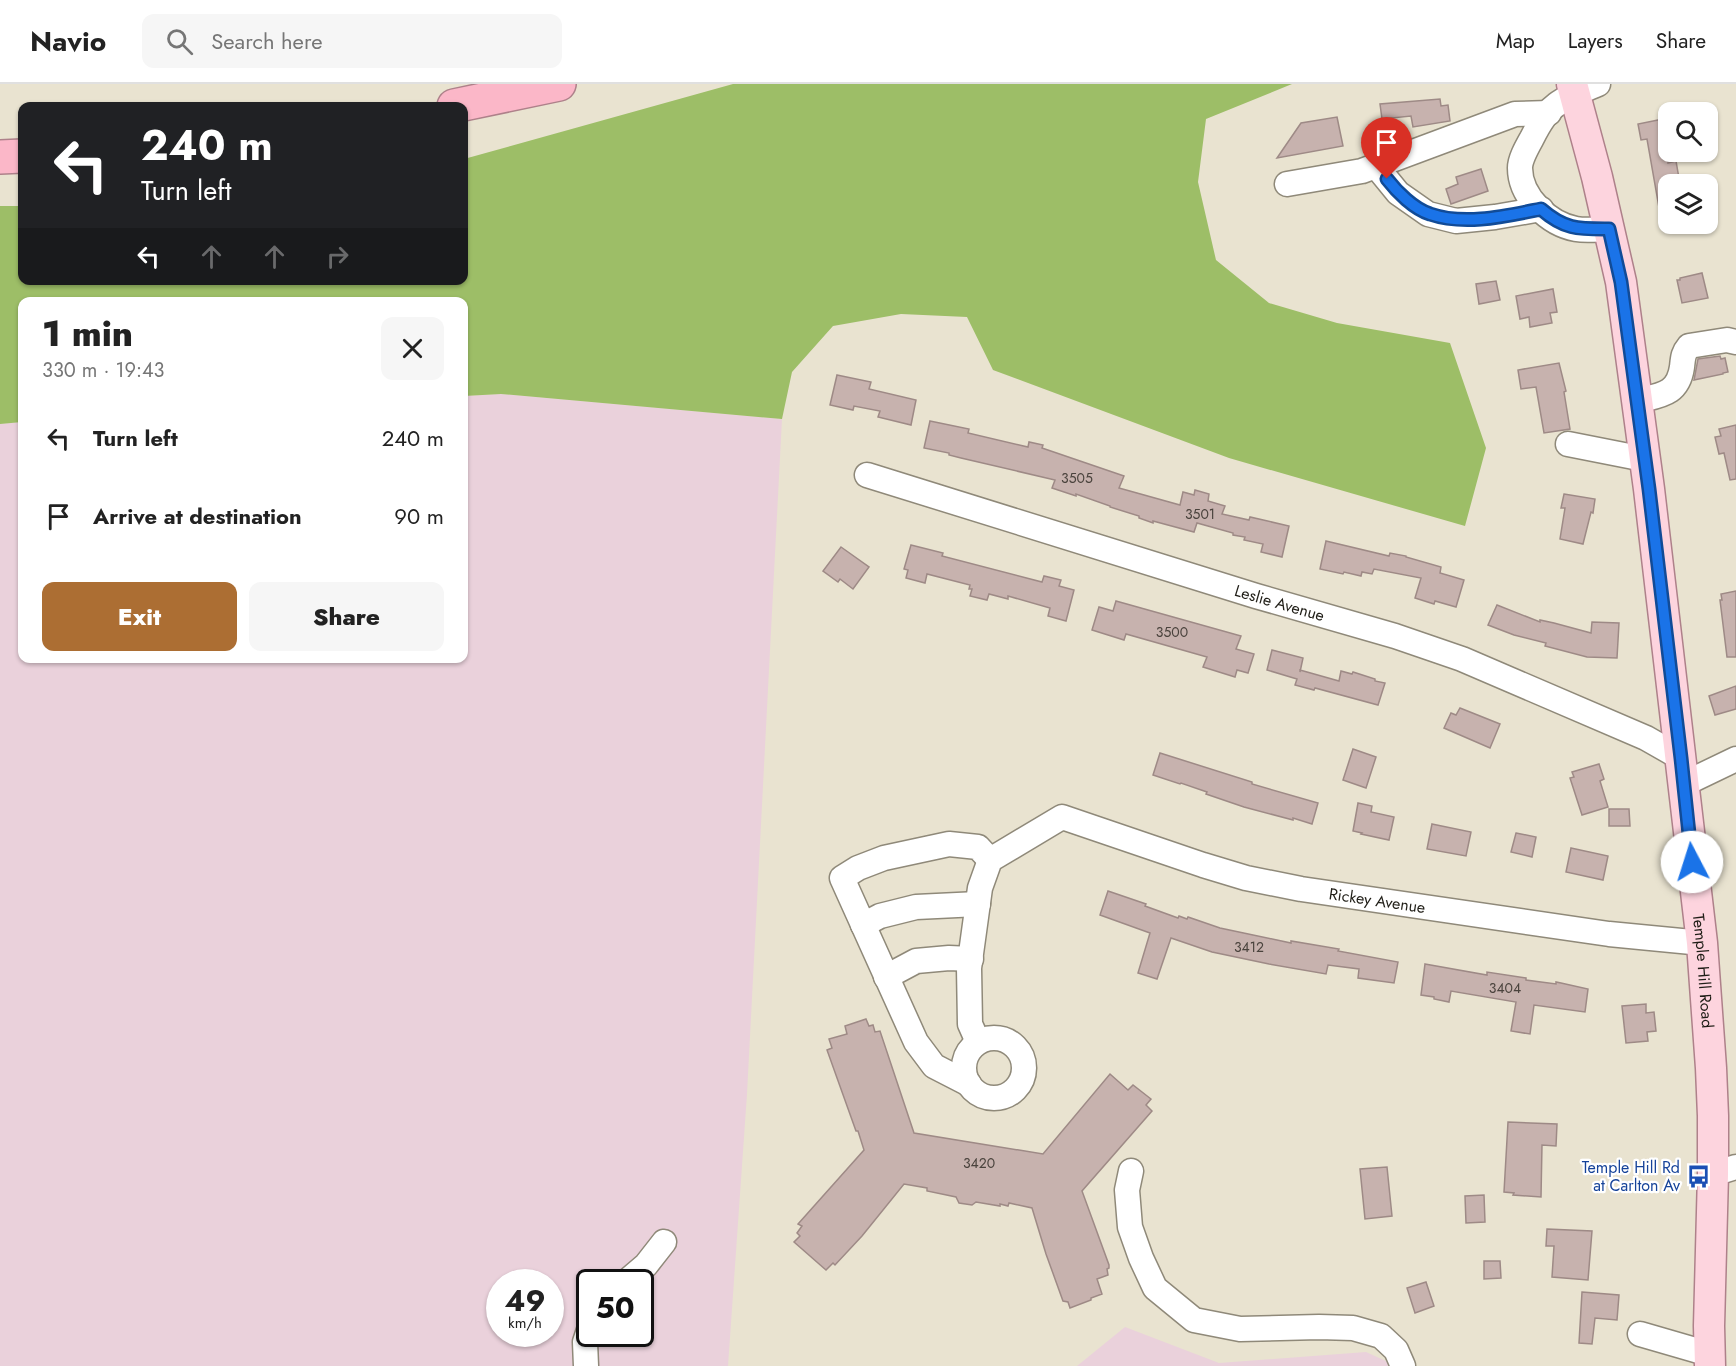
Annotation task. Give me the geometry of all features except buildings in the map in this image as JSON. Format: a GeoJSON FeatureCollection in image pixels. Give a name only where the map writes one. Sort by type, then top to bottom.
{"type":"FeatureCollection","features":[{"type":"Feature","properties":{"kind":"highway"},"geometry":{"type":"LineString","coordinates":[[468,103],[558,84]]}},
{"type":"Feature","properties":{"kind":"highway"},"geometry":{"type":"LineString","coordinates":[[0,157],[18,156]]}},
{"type":"Feature","properties":{"kind":"main road","name":"Temple Hill Road"},"geometry":{"type":"LineString","coordinates":[[1581,87],[1597,177],[1621,282],[1683,771],[1702,943],[1711,1068],[1725,1170],[1708,1326],[1710,1360]]}},
{"type":"Feature","properties":{"kind":"street"},"geometry":{"type":"LineString","coordinates":[[1581,87],[1554,106],[1536,131],[1519,167],[1530,200],[1554,220],[1576,229],[1609,229]]}},
{"type":"Feature","properties":{"kind":"street"},"geometry":{"type":"LineString","coordinates":[[1287,184],[1362,171],[1515,114],[1549,113]]}},
{"type":"Feature","properties":{"kind":"street"},"geometry":{"type":"LineString","coordinates":[[1376,166],[1398,193],[1428,214],[1456,220],[1495,217],[1541,209]]}},
{"type":"Feature","properties":{"kind":"street"},"geometry":{"type":"LineString","coordinates":[[1637,401],[1666,393],[1675,387],[1681,371],[1683,352],[1689,346],[1727,340],[1736,342]]}},
{"type":"Feature","properties":{"kind":"street"},"geometry":{"type":"LineString","coordinates":[[1568,444],[1644,459]]}},
{"type":"Feature","properties":{"kind":"street","name":"Leslie Avenue"},"geometry":{"type":"LineString","coordinates":[[867,475],[1256,596],[1395,636],[1462,659],[1646,738],[1683,771]]}},
{"type":"Feature","properties":{"kind":"street"},"geometry":{"type":"LineString","coordinates":[[1683,771],[1736,759]]}},
{"type":"Feature","properties":{"kind":"street","name":"Rickey Avenue"},"geometry":{"type":"LineString","coordinates":[[990,860],[1062,817],[1246,878],[1290,887],[1609,934],[1702,943]]}},
{"type":"Feature","properties":{"kind":"street"},"geometry":{"type":"LineString","coordinates":[[969,1084],[934,1066],[916,1042],[842,878],[858,868],[884,858],[949,844],[978,847],[990,860],[980,888],[970,959],[970,1024],[978,1042]]}},
{"type":"Feature","properties":{"kind":"street"},"geometry":{"type":"LineString","coordinates":[[863,925],[880,916],[916,907],[978,904]]}},
{"type":"Feature","properties":{"kind":"street"},"geometry":{"type":"LineString","coordinates":[[886,976],[916,961],[970,959]]}},
{"type":"Feature","properties":{"kind":"street"},"geometry":{"type":"LineString","coordinates":[[989,1038],[1001,1039],[1012,1044],[1020,1052],[1024,1063],[1023,1075],[1010,1094],[999,1098],[987,1097],[976,1092],[969,1084],[964,1073],[965,1061],[970,1050],[978,1042],[989,1038]]}},
{"type":"Feature","properties":{"kind":"street"},"geometry":{"type":"LineString","coordinates":[[1131,1171],[1126,1190],[1130,1227],[1141,1258],[1155,1288],[1194,1320],[1240,1329],[1353,1328],[1381,1336],[1396,1350],[1403,1366]]}},
{"type":"Feature","properties":{"kind":"street"},"geometry":{"type":"LineString","coordinates":[[641,1269],[664,1242]]}},
{"type":"Feature","properties":{"kind":"street"},"geometry":{"type":"LineString","coordinates":[[1640,1334],[1710,1360]]}},
{"type":"Feature","properties":{"kind":"street"},"geometry":{"type":"LineString","coordinates":[[585,1347],[585,1366]]}},
{"type":"Feature","properties":{"kind":"shaded area"},"geometry":{"type":"Polygon","coordinates":[[[501,394],[782,419],[747,1094],[728,1366],[0,1366],[0,424],[18,422],[18,663],[468,663],[468,396],[501,394]]]}},
{"type":"Feature","properties":{"kind":"shaded area"},"geometry":{"type":"Polygon","coordinates":[[[1125,1327],[1219,1363],[1366,1352],[1397,1366],[1077,1366],[1125,1327]]]}},
{"type":"Feature","properties":{"kind":"green space"},"geometry":{"type":"Polygon","coordinates":[[[733,84],[1292,84],[1206,119],[1198,182],[1216,260],[1269,303],[1337,323],[1450,343],[1486,448],[1465,526],[1229,458],[993,370],[967,317],[901,314],[833,326],[792,372],[782,419],[501,394],[468,396],[468,297],[18,297],[18,422],[0,424],[0,206],[18,206],[18,285],[468,285],[468,158],[733,84]]]}},
{"type":"Feature","properties":{"kind":"place","name":"Temple Hill Rd at Carlton Av"},"geometry":{"type":"Point","coordinates":[1698,1176]}},
{"type":"Feature","properties":{"kind":"route"},"geometry":{"type":"LineString","coordinates":[[1387,179],[1398,193],[1428,214],[1456,220],[1495,217],[1541,209],[1554,220],[1576,229],[1609,229],[1621,282],[1649,489],[1692,862]]}}]}
